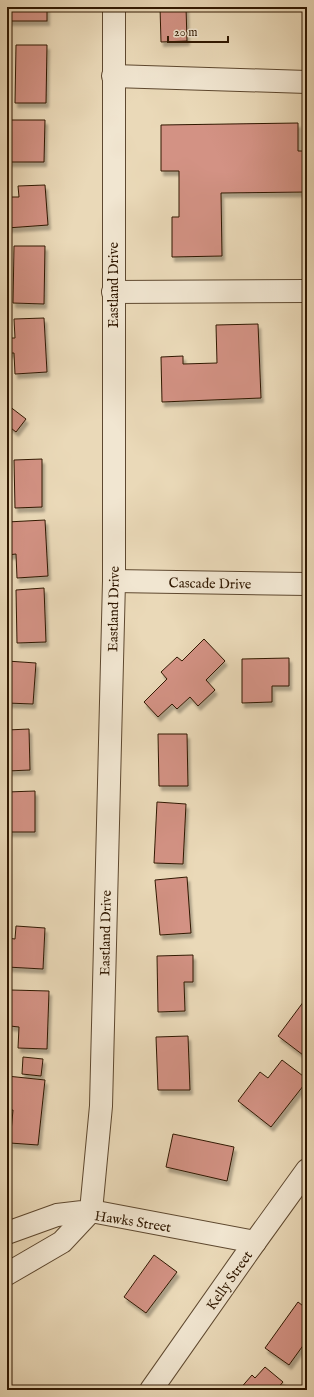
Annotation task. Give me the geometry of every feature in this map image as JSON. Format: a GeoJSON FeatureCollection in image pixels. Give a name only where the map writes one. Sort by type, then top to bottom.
{"type":"FeatureCollection","features":[{"type":"Feature","properties":{"kind":"street","name":"Eastland Drive"},"geometry":{"type":"LineString","coordinates":[[91,1211],[101,1106],[114,581],[114,7]]}},
{"type":"Feature","properties":{"kind":"street"},"geometry":{"type":"LineString","coordinates":[[113,76],[307,82]]}},
{"type":"Feature","properties":{"kind":"street"},"geometry":{"type":"LineString","coordinates":[[113,292],[307,291]]}},
{"type":"Feature","properties":{"kind":"street","name":"Cascade Drive"},"geometry":{"type":"LineString","coordinates":[[114,581],[307,584]]}},
{"type":"Feature","properties":{"kind":"street","name":"Kelly Street"},"geometry":{"type":"LineString","coordinates":[[151,1390],[307,1170]]}},
{"type":"Feature","properties":{"kind":"street"},"geometry":{"type":"LineString","coordinates":[[7,1233],[57,1215],[91,1211]]}},
{"type":"Feature","properties":{"kind":"street","name":"Hawks Street"},"geometry":{"type":"LineString","coordinates":[[7,1274],[62,1242],[91,1211],[255,1242]]}},
{"type":"Feature","properties":{"kind":"building"},"geometry":{"type":"Polygon","coordinates":[[[7,7],[47,7],[47,21],[7,21],[7,7]]]}},
{"type":"Feature","properties":{"kind":"building"},"geometry":{"type":"Polygon","coordinates":[[[160,7],[186,7],[187,41],[161,42],[160,7]]]}},
{"type":"Feature","properties":{"kind":"building"},"geometry":{"type":"Polygon","coordinates":[[[16,45],[47,45],[46,103],[15,103],[16,45]]]}},
{"type":"Feature","properties":{"kind":"building"},"geometry":{"type":"Polygon","coordinates":[[[7,120],[45,120],[44,162],[7,162],[7,120]]]}},
{"type":"Feature","properties":{"kind":"building"},"geometry":{"type":"Polygon","coordinates":[[[298,123],[298,151],[307,151],[307,192],[221,193],[222,256],[172,257],[172,217],[179,217],[179,171],[161,171],[161,125],[298,123]]]}},
{"type":"Feature","properties":{"kind":"building"},"geometry":{"type":"Polygon","coordinates":[[[45,185],[48,225],[7,228],[7,197],[19,197],[18,186],[45,185]]]}},
{"type":"Feature","properties":{"kind":"building"},"geometry":{"type":"Polygon","coordinates":[[[14,246],[45,246],[44,304],[13,303],[14,246]]]}},
{"type":"Feature","properties":{"kind":"building"},"geometry":{"type":"Polygon","coordinates":[[[44,318],[47,372],[15,374],[14,353],[7,353],[7,338],[15,338],[14,319],[44,318]]]}},
{"type":"Feature","properties":{"kind":"building"},"geometry":{"type":"Polygon","coordinates":[[[258,324],[261,398],[162,402],[161,357],[183,356],[183,364],[217,363],[216,325],[258,324]]]}},
{"type":"Feature","properties":{"kind":"building"},"geometry":{"type":"Polygon","coordinates":[[[9,406],[26,419],[16,432],[7,425],[7,408],[9,406]]]}},
{"type":"Feature","properties":{"kind":"building"},"geometry":{"type":"Polygon","coordinates":[[[42,459],[42,507],[15,508],[14,460],[42,459]]]}},
{"type":"Feature","properties":{"kind":"building"},"geometry":{"type":"Polygon","coordinates":[[[45,520],[48,576],[17,578],[16,554],[7,555],[7,522],[45,520]]]}},
{"type":"Feature","properties":{"kind":"building"},"geometry":{"type":"Polygon","coordinates":[[[44,588],[46,642],[17,643],[16,590],[44,588]]]}},
{"type":"Feature","properties":{"kind":"building"},"geometry":{"type":"Polygon","coordinates":[[[204,639],[225,661],[206,680],[215,690],[198,706],[190,697],[177,709],[172,704],[158,717],[144,702],[167,679],[161,672],[177,657],[182,661],[204,639]]]}},
{"type":"Feature","properties":{"kind":"building"},"geometry":{"type":"Polygon","coordinates":[[[289,658],[289,686],[272,686],[272,702],[242,703],[242,659],[289,658]]]}},
{"type":"Feature","properties":{"kind":"building"},"geometry":{"type":"Polygon","coordinates":[[[305,660],[307,660],[307,688],[305,688],[305,660]]]}},
{"type":"Feature","properties":{"kind":"building"},"geometry":{"type":"Polygon","coordinates":[[[7,661],[36,663],[33,704],[7,703],[7,661]]]}},
{"type":"Feature","properties":{"kind":"building"},"geometry":{"type":"Polygon","coordinates":[[[29,729],[30,770],[7,771],[7,730],[29,729]]]}},
{"type":"Feature","properties":{"kind":"building"},"geometry":{"type":"Polygon","coordinates":[[[158,734],[187,734],[188,786],[159,786],[158,734]]]}},
{"type":"Feature","properties":{"kind":"building"},"geometry":{"type":"Polygon","coordinates":[[[35,791],[35,832],[7,832],[7,792],[35,791]]]}},
{"type":"Feature","properties":{"kind":"building"},"geometry":{"type":"Polygon","coordinates":[[[157,802],[186,804],[183,864],[154,863],[157,802]]]}},
{"type":"Feature","properties":{"kind":"building"},"geometry":{"type":"Polygon","coordinates":[[[187,877],[191,933],[160,935],[155,880],[187,877]]]}},
{"type":"Feature","properties":{"kind":"building"},"geometry":{"type":"Polygon","coordinates":[[[16,926],[45,928],[43,969],[7,967],[7,938],[15,939],[16,926]]]}},
{"type":"Feature","properties":{"kind":"building"},"geometry":{"type":"Polygon","coordinates":[[[193,955],[193,982],[184,982],[185,1011],[158,1012],[157,956],[193,955]]]}},
{"type":"Feature","properties":{"kind":"building"},"geometry":{"type":"Polygon","coordinates":[[[11,990],[49,991],[47,1049],[18,1048],[19,1027],[10,1026],[11,990]]]}},
{"type":"Feature","properties":{"kind":"building"},"geometry":{"type":"Polygon","coordinates":[[[307,997],[307,1058],[278,1036],[307,997]]]}},
{"type":"Feature","properties":{"kind":"building"},"geometry":{"type":"Polygon","coordinates":[[[188,1036],[190,1090],[158,1090],[156,1037],[188,1036]]]}},
{"type":"Feature","properties":{"kind":"building"},"geometry":{"type":"Polygon","coordinates":[[[23,1057],[43,1059],[41,1076],[22,1074],[23,1057]]]}},
{"type":"Feature","properties":{"kind":"building"},"geometry":{"type":"Polygon","coordinates":[[[282,1060],[307,1079],[307,1081],[271,1127],[238,1101],[260,1072],[268,1078],[282,1060]]]}},
{"type":"Feature","properties":{"kind":"building"},"geometry":{"type":"Polygon","coordinates":[[[7,1076],[45,1080],[38,1145],[10,1143],[13,1110],[7,1110],[7,1076]]]}},
{"type":"Feature","properties":{"kind":"building"},"geometry":{"type":"Polygon","coordinates":[[[173,1134],[234,1147],[227,1181],[166,1167],[173,1134]]]}},
{"type":"Feature","properties":{"kind":"building"},"geometry":{"type":"Polygon","coordinates":[[[154,1255],[177,1272],[146,1313],[124,1297],[154,1255]]]}},
{"type":"Feature","properties":{"kind":"building"},"geometry":{"type":"Polygon","coordinates":[[[298,1302],[307,1309],[307,1340],[289,1365],[265,1348],[298,1302]]]}},
{"type":"Feature","properties":{"kind":"building"},"geometry":{"type":"Polygon","coordinates":[[[265,1367],[283,1382],[276,1390],[239,1390],[252,1375],[255,1378],[265,1367]]]}}]}
